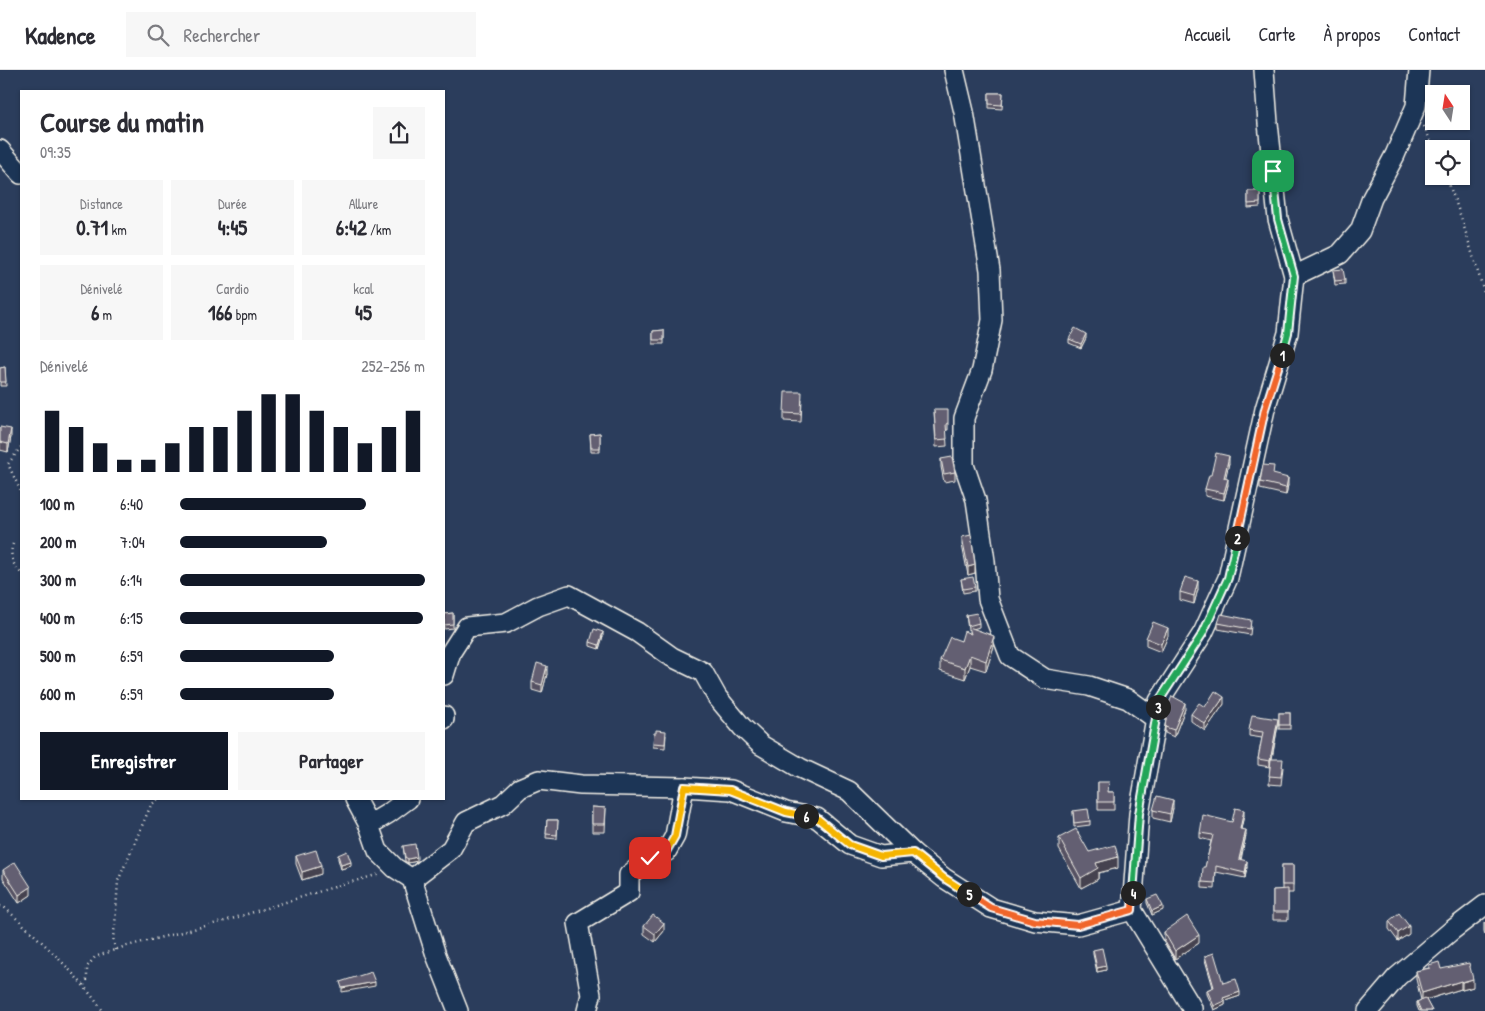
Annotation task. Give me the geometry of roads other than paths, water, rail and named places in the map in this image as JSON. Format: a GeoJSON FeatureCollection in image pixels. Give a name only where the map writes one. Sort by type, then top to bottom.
{"type":"FeatureCollection","features":[{"type":"Feature","properties":{"kind":"street"},"geometry":{"type":"LineString","coordinates":[[954,70],[964,112],[990,270],[992,320],[982,370],[964,418],[964,465],[976,500],[988,599],[1010,656],[1045,679],[1089,686],[1128,699],[1156,719]]}},
{"type":"Feature","properties":{"kind":"street"},"geometry":{"type":"LineString","coordinates":[[1193,1010],[1132,910],[1139,814],[1159,701],[1203,633],[1228,578],[1265,409],[1288,333],[1294,276],[1278,219],[1264,70]]}},
{"type":"Feature","properties":{"kind":"street"},"geometry":{"type":"LineString","coordinates":[[1294,276],[1340,254],[1360,231],[1372,198],[1395,155],[1416,106],[1420,70]]}},
{"type":"Feature","properties":{"kind":"street"},"geometry":{"type":"LineString","coordinates":[[0,150],[20,173]]}},
{"type":"Feature","properties":{"kind":"street"},"geometry":{"type":"LineString","coordinates":[[445,672],[452,652],[467,628],[506,623],[538,606],[569,595],[638,632],[672,657],[702,672],[717,697],[742,727],[761,745],[800,768],[849,791],[913,853],[944,878],[991,908],[1035,921],[1078,925],[1132,910]]}},
{"type":"Feature","properties":{"kind":"street"},"geometry":{"type":"LineString","coordinates":[[412,879],[451,849],[466,822],[503,804],[520,788],[539,780],[581,785],[730,790],[786,812],[817,818],[850,845],[881,856],[913,853]]}},
{"type":"Feature","properties":{"kind":"street"},"geometry":{"type":"LineString","coordinates":[[587,1011],[591,995],[578,923],[629,892],[629,876],[650,858],[666,852],[675,836],[684,787]]}},
{"type":"Feature","properties":{"kind":"street"},"geometry":{"type":"LineString","coordinates":[[356,800],[378,851],[395,868],[412,879],[436,954],[458,1011]]}},
{"type":"Feature","properties":{"kind":"street"},"geometry":{"type":"LineString","coordinates":[[368,825],[407,800]]}},
{"type":"Feature","properties":{"kind":"street"},"geometry":{"type":"LineString","coordinates":[[1368,1011],[1397,976],[1485,905]]}}]}
